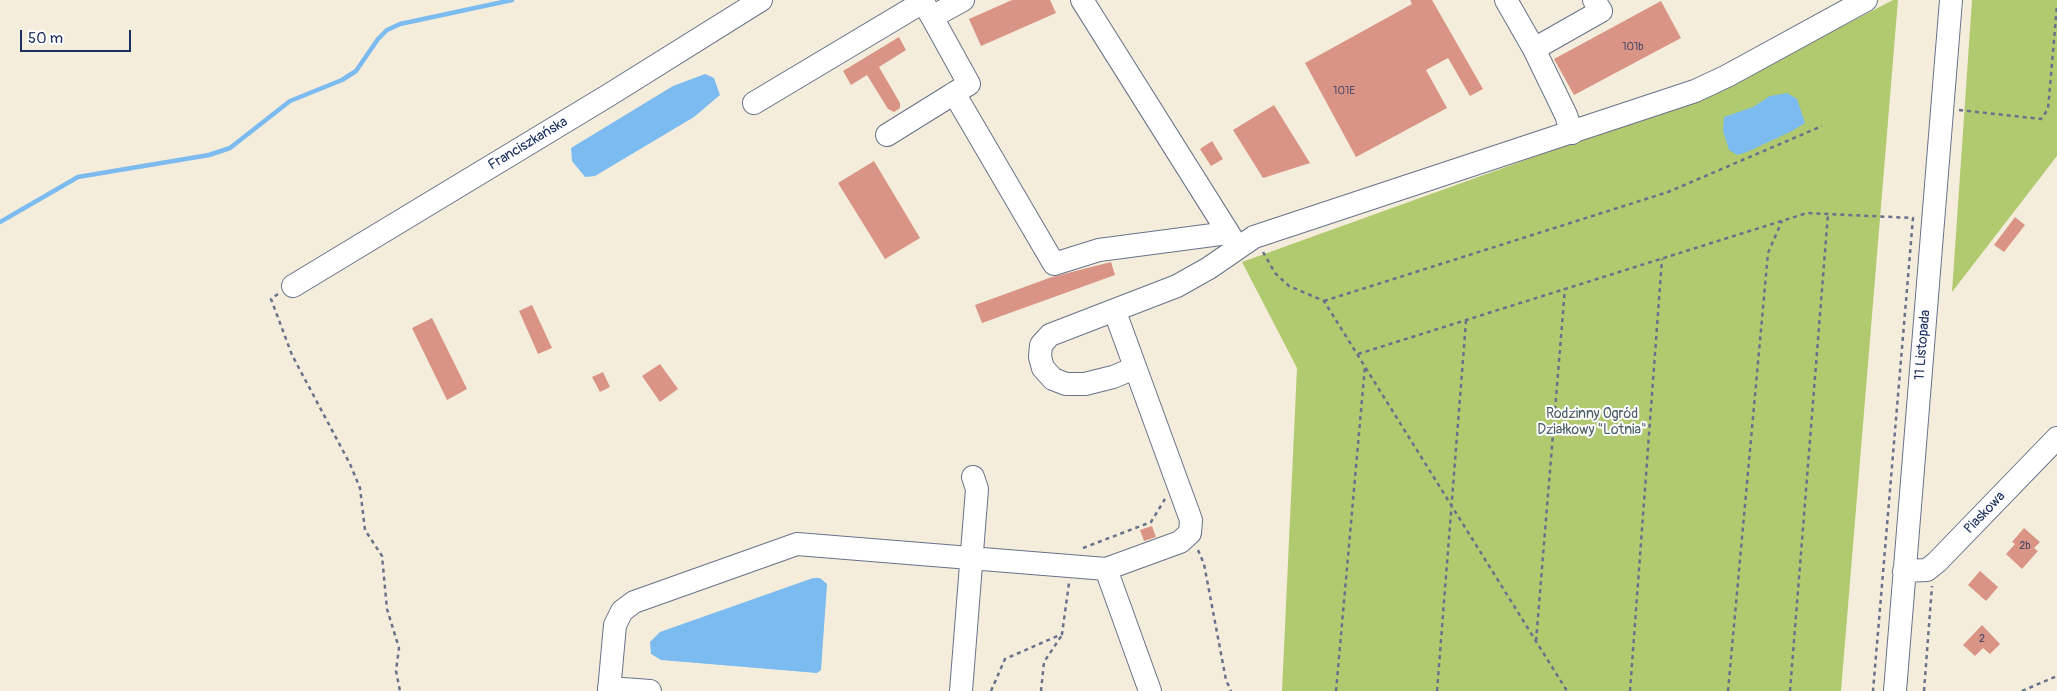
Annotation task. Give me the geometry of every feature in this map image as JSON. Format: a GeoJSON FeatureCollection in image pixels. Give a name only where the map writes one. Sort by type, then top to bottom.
{"type":"FeatureCollection","features":[{"type":"Feature","properties":{"kind":"street","name":"Franciszkańska"},"geometry":{"type":"LineString","coordinates":[[292,286],[610,95],[761,0]]}},
{"type":"Feature","properties":{"kind":"street"},"geometry":{"type":"LineString","coordinates":[[932,17],[964,0]]}},
{"type":"Feature","properties":{"kind":"street"},"geometry":{"type":"LineString","coordinates":[[1082,0],[1233,240]]}},
{"type":"Feature","properties":{"kind":"street"},"geometry":{"type":"LineString","coordinates":[[1506,0],[1534,49],[1572,133]]}},
{"type":"Feature","properties":{"kind":"street"},"geometry":{"type":"LineString","coordinates":[[1534,49],[1602,11],[1594,0]]}},
{"type":"Feature","properties":{"kind":"street"},"geometry":{"type":"LineString","coordinates":[[954,93],[1054,264],[1099,250],[1254,237],[1696,91],[1866,0]]}},
{"type":"Feature","properties":{"kind":"street","name":"11 Listopada"},"geometry":{"type":"LineString","coordinates":[[1895,691],[1951,0]]}},
{"type":"Feature","properties":{"kind":"street"},"geometry":{"type":"LineString","coordinates":[[754,103],[892,9],[923,2],[969,84],[887,135]]}},
{"type":"Feature","properties":{"kind":"street"},"geometry":{"type":"LineString","coordinates":[[1135,368],[1113,377],[1085,384],[1066,384],[1053,379],[1043,368],[1040,357],[1041,345],[1050,336],[1177,286],[1209,268],[1233,240]]}},
{"type":"Feature","properties":{"kind":"street"},"geometry":{"type":"LineString","coordinates":[[650,691],[609,689],[615,625],[622,611],[634,602],[652,595],[797,544],[972,560],[1106,569],[1180,542],[1190,533],[1191,520],[1115,312]]}},
{"type":"Feature","properties":{"kind":"street","name":"Piaskowa"},"geometry":{"type":"LineString","coordinates":[[1927,570],[2057,438]]}},
{"type":"Feature","properties":{"kind":"street"},"geometry":{"type":"LineString","coordinates":[[961,691],[977,489],[973,478]]}},
{"type":"Feature","properties":{"kind":"street"},"geometry":{"type":"LineString","coordinates":[[1106,569],[1150,691]]}},
{"type":"Feature","properties":{"kind":"street"},"geometry":{"type":"LineString","coordinates":[[1904,571],[1927,570]]}},
{"type":"Feature","properties":{"kind":"path"},"geometry":{"type":"LineString","coordinates":[[1963,110],[2040,119],[2048,109],[2057,6]]}},
{"type":"Feature","properties":{"kind":"path"},"geometry":{"type":"LineString","coordinates":[[2053,61],[2057,55]]}},
{"type":"Feature","properties":{"kind":"path"},"geometry":{"type":"LineString","coordinates":[[1324,301],[1668,192],[1822,126]]}},
{"type":"Feature","properties":{"kind":"path"},"geometry":{"type":"LineString","coordinates":[[1358,354],[1807,213],[1913,218],[1873,691]]}},
{"type":"Feature","properties":{"kind":"path"},"geometry":{"type":"LineString","coordinates":[[1790,691],[1828,214]]}},
{"type":"Feature","properties":{"kind":"path"},"geometry":{"type":"LineString","coordinates":[[1728,691],[1768,253],[1782,221]]}},
{"type":"Feature","properties":{"kind":"path"},"geometry":{"type":"LineString","coordinates":[[1264,254],[1275,273],[1289,286],[1324,301],[1567,691]]}},
{"type":"Feature","properties":{"kind":"path"},"geometry":{"type":"LineString","coordinates":[[1630,691],[1662,258]]}},
{"type":"Feature","properties":{"kind":"path"},"geometry":{"type":"LineString","coordinates":[[292,286],[271,299],[292,355],[350,464],[360,488],[365,530],[382,556],[388,609],[399,648],[396,671],[400,691]]}},
{"type":"Feature","properties":{"kind":"path"},"geometry":{"type":"LineString","coordinates":[[1536,642],[1565,288]]}},
{"type":"Feature","properties":{"kind":"path"},"geometry":{"type":"LineString","coordinates":[[1437,691],[1466,320]]}},
{"type":"Feature","properties":{"kind":"path"},"geometry":{"type":"LineString","coordinates":[[1336,691],[1365,365]]}},
{"type":"Feature","properties":{"kind":"path"},"geometry":{"type":"LineString","coordinates":[[1041,691],[1044,662],[1062,634],[1073,552],[1151,522],[1176,481]]}},
{"type":"Feature","properties":{"kind":"path"},"geometry":{"type":"LineString","coordinates":[[1190,533],[1204,564],[1226,680],[1231,691]]}},
{"type":"Feature","properties":{"kind":"path"},"geometry":{"type":"LineString","coordinates":[[1924,691],[1933,588],[1927,570]]}},
{"type":"Feature","properties":{"kind":"path"},"geometry":{"type":"LineString","coordinates":[[991,691],[1005,659],[1062,634]]}},
{"type":"Feature","properties":{"kind":"path"},"geometry":{"type":"LineString","coordinates":[[2022,691],[2057,676]]}},
{"type":"Feature","properties":{"kind":"green space","name":"Rodzinny Ogród Działkowy \"Lotnia\""},"geometry":{"type":"Polygon","coordinates":[[[1893,0],[1898,0],[1841,691],[1282,691],[1297,368],[1242,262],[1717,91],[1893,0]]]}},
{"type":"Feature","properties":{"kind":"green space"},"geometry":{"type":"Polygon","coordinates":[[[1972,0],[2057,0],[2057,156],[1952,292],[1972,0]]]}},
{"type":"Feature","properties":{"kind":"water"},"geometry":{"type":"Polygon","coordinates":[[[705,74],[714,78],[720,95],[694,117],[595,176],[585,177],[572,161],[571,148],[673,86],[705,74]]]}},
{"type":"Feature","properties":{"kind":"water"},"geometry":{"type":"Polygon","coordinates":[[[1787,93],[1797,99],[1805,123],[1747,152],[1737,155],[1729,150],[1723,131],[1724,117],[1753,107],[1770,96],[1787,93]]]}},
{"type":"Feature","properties":{"kind":"water"},"geometry":{"type":"Polygon","coordinates":[[[813,578],[820,578],[827,584],[821,670],[817,673],[661,660],[651,654],[650,642],[660,632],[813,578]]]}},
{"type":"Feature","properties":{"kind":"building"},"geometry":{"type":"Polygon","coordinates":[[[1012,0],[1050,0],[1056,13],[981,46],[969,19],[1012,0]]]}},
{"type":"Feature","properties":{"kind":"building"},"geometry":{"type":"Polygon","coordinates":[[[1410,0],[1432,0],[1483,89],[1470,96],[1448,58],[1426,70],[1447,108],[1356,157],[1305,63],[1412,4],[1410,0]]]}},
{"type":"Feature","properties":{"kind":"building"},"geometry":{"type":"Polygon","coordinates":[[[1661,1],[1681,38],[1574,95],[1554,59],[1661,1]]]}},
{"type":"Feature","properties":{"kind":"building"},"geometry":{"type":"Polygon","coordinates":[[[899,37],[906,50],[879,67],[900,103],[900,108],[894,112],[888,109],[867,75],[851,85],[843,71],[899,37]]]}},
{"type":"Feature","properties":{"kind":"building"},"geometry":{"type":"Polygon","coordinates":[[[1274,105],[1310,163],[1263,178],[1233,130],[1274,105]]]}},
{"type":"Feature","properties":{"kind":"building"},"geometry":{"type":"Polygon","coordinates":[[[1212,141],[1223,159],[1211,166],[1200,149],[1212,141]]]}},
{"type":"Feature","properties":{"kind":"building"},"geometry":{"type":"Polygon","coordinates":[[[874,161],[920,238],[885,259],[838,183],[874,161]]]}},
{"type":"Feature","properties":{"kind":"building"},"geometry":{"type":"Polygon","coordinates":[[[2015,217],[2025,225],[2004,252],[1994,245],[2015,217]]]}},
{"type":"Feature","properties":{"kind":"building"},"geometry":{"type":"Polygon","coordinates":[[[1111,262],[1115,275],[982,323],[975,305],[1052,277],[1111,262]]]}},
{"type":"Feature","properties":{"kind":"building"},"geometry":{"type":"Polygon","coordinates":[[[532,305],[552,348],[538,354],[519,311],[532,305]]]}},
{"type":"Feature","properties":{"kind":"building"},"geometry":{"type":"Polygon","coordinates":[[[432,318],[467,389],[447,400],[412,328],[432,318]]]}},
{"type":"Feature","properties":{"kind":"building"},"geometry":{"type":"Polygon","coordinates":[[[660,364],[678,389],[660,402],[642,376],[660,364]]]}},
{"type":"Feature","properties":{"kind":"building"},"geometry":{"type":"Polygon","coordinates":[[[603,372],[610,387],[600,392],[592,377],[603,372]]]}},
{"type":"Feature","properties":{"kind":"building"},"geometry":{"type":"Polygon","coordinates":[[[1152,526],[1156,537],[1144,541],[1140,530],[1152,526]]]}},
{"type":"Feature","properties":{"kind":"building"},"geometry":{"type":"Polygon","coordinates":[[[2024,528],[2040,542],[2034,548],[2038,551],[2022,569],[2006,554],[2015,544],[2012,542],[2024,528]]]}},
{"type":"Feature","properties":{"kind":"building"},"geometry":{"type":"Polygon","coordinates":[[[1980,571],[1998,587],[1986,601],[1968,585],[1980,571]]]}},
{"type":"Feature","properties":{"kind":"building"},"geometry":{"type":"Polygon","coordinates":[[[1982,625],[2000,644],[1990,654],[1983,648],[1975,656],[1963,645],[1982,625]]]}},
{"type":"Feature","properties":{"kind":"waterway"},"geometry":{"type":"LineString","coordinates":[[0,222],[78,177],[209,155],[230,148],[290,101],[342,80],[356,71],[378,39],[387,30],[400,24],[512,0]]}}]}
